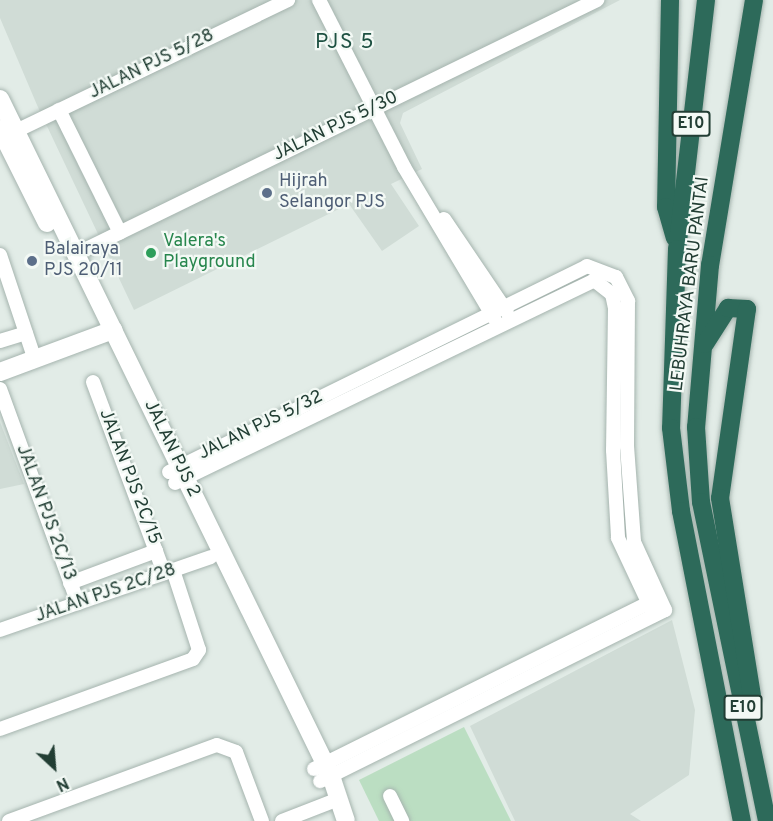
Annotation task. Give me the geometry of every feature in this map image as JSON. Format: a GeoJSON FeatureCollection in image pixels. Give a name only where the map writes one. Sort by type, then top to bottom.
{"type":"FeatureCollection","features":[{"type":"Feature","properties":{"kind":"highway"},"geometry":{"type":"LineString","coordinates":[[670,0],[666,207],[677,249]]}},
{"type":"Feature","properties":{"kind":"highway","name":"LEBUHRAYA BARU PANTAI"},"geometry":{"type":"LineString","coordinates":[[706,0],[677,249],[672,428],[699,606],[742,821]]}},
{"type":"Feature","properties":{"kind":"highway","name":"LEBUHRAYA BARU PANTAI"},"geometry":{"type":"LineString","coordinates":[[753,0],[700,354],[701,502],[767,821]]}},
{"type":"Feature","properties":{"kind":"highway"},"geometry":{"type":"LineString","coordinates":[[700,354],[728,308],[747,309],[720,498],[772,821]]}},
{"type":"Feature","properties":{"kind":"main road","name":"JALAN PJS 2"},"geometry":{"type":"LineString","coordinates":[[0,99],[8,130],[76,254],[108,332],[346,821]]}},
{"type":"Feature","properties":{"kind":"main road"},"geometry":{"type":"LineString","coordinates":[[0,372],[108,332],[8,130]]}},
{"type":"Feature","properties":{"kind":"main road","name":"JALAN PJS 2"},"geometry":{"type":"LineString","coordinates":[[177,475],[211,557],[323,772]]}},
{"type":"Feature","properties":{"kind":"street","name":"JALAN PJS 5/28"},"geometry":{"type":"LineString","coordinates":[[8,130],[59,110],[288,0]]}},
{"type":"Feature","properties":{"kind":"street"},"geometry":{"type":"LineString","coordinates":[[319,0],[404,167],[500,314]]}},
{"type":"Feature","properties":{"kind":"street","name":"JALAN PJS 5/30"},"geometry":{"type":"LineString","coordinates":[[76,254],[597,0]]}},
{"type":"Feature","properties":{"kind":"street"},"geometry":{"type":"LineString","coordinates":[[59,110],[120,233]]}},
{"type":"Feature","properties":{"kind":"street"},"geometry":{"type":"LineString","coordinates":[[0,255],[35,360]]}},
{"type":"Feature","properties":{"kind":"street","name":"JALAN PJS 5/32"},"geometry":{"type":"LineString","coordinates":[[177,475],[500,314],[588,266],[616,277],[628,301],[627,446],[634,542],[654,605],[323,772]]}},
{"type":"Feature","properties":{"kind":"street"},"geometry":{"type":"LineString","coordinates":[[0,342],[26,333]]}},
{"type":"Feature","properties":{"kind":"street","name":"JALAN PJS 2C/15"},"geometry":{"type":"LineString","coordinates":[[0,729],[193,659],[199,650],[169,572],[156,551],[93,382]]}},
{"type":"Feature","properties":{"kind":"street","name":"JALAN PJS 2C/13"},"geometry":{"type":"LineString","coordinates":[[0,389],[78,603]]}},
{"type":"Feature","properties":{"kind":"street"},"geometry":{"type":"LineString","coordinates":[[70,583],[156,551]]}},
{"type":"Feature","properties":{"kind":"street","name":"JALAN PJS 2C/28"},"geometry":{"type":"LineString","coordinates":[[0,630],[211,557]]}},
{"type":"Feature","properties":{"kind":"street"},"geometry":{"type":"LineString","coordinates":[[9,821],[217,745],[236,752],[262,821]]}},
{"type":"Feature","properties":{"kind":"street"},"geometry":{"type":"LineString","coordinates":[[390,796],[402,821]]}},
{"type":"Feature","properties":{"kind":"street"},"geometry":{"type":"LineString","coordinates":[[282,821],[300,818],[336,801]]}},
{"type":"Feature","properties":{"kind":"shaded area"},"geometry":{"type":"Polygon","coordinates":[[[0,0],[620,0],[403,113],[400,123],[422,169],[391,184],[419,226],[382,251],[349,204],[134,310],[37,105],[0,18],[0,0]]]}},
{"type":"Feature","properties":{"kind":"shaded area"},"geometry":{"type":"Polygon","coordinates":[[[0,422],[24,484],[0,489],[0,422]]]}},
{"type":"Feature","properties":{"kind":"shaded area"},"geometry":{"type":"Polygon","coordinates":[[[672,620],[695,710],[689,775],[630,814],[641,821],[515,821],[470,726],[672,620]]]}},
{"type":"Feature","properties":{"kind":"green space"},"geometry":{"type":"Polygon","coordinates":[[[464,727],[511,821],[379,821],[359,780],[464,727]]]}},
{"type":"Feature","properties":{"kind":"place","name":"Hijrah Selangor PJS"},"geometry":{"type":"Point","coordinates":[267,193]}},
{"type":"Feature","properties":{"kind":"place","name":"Valera's Playground"},"geometry":{"type":"Point","coordinates":[151,253]}},
{"type":"Feature","properties":{"kind":"place","name":"Balairaya PJS 20/11"},"geometry":{"type":"Point","coordinates":[32,261]}},
{"type":"Feature","properties":{"kind":"district","name":"PJS 5"},"geometry":{"type":"Point","coordinates":[345,43]}}]}
